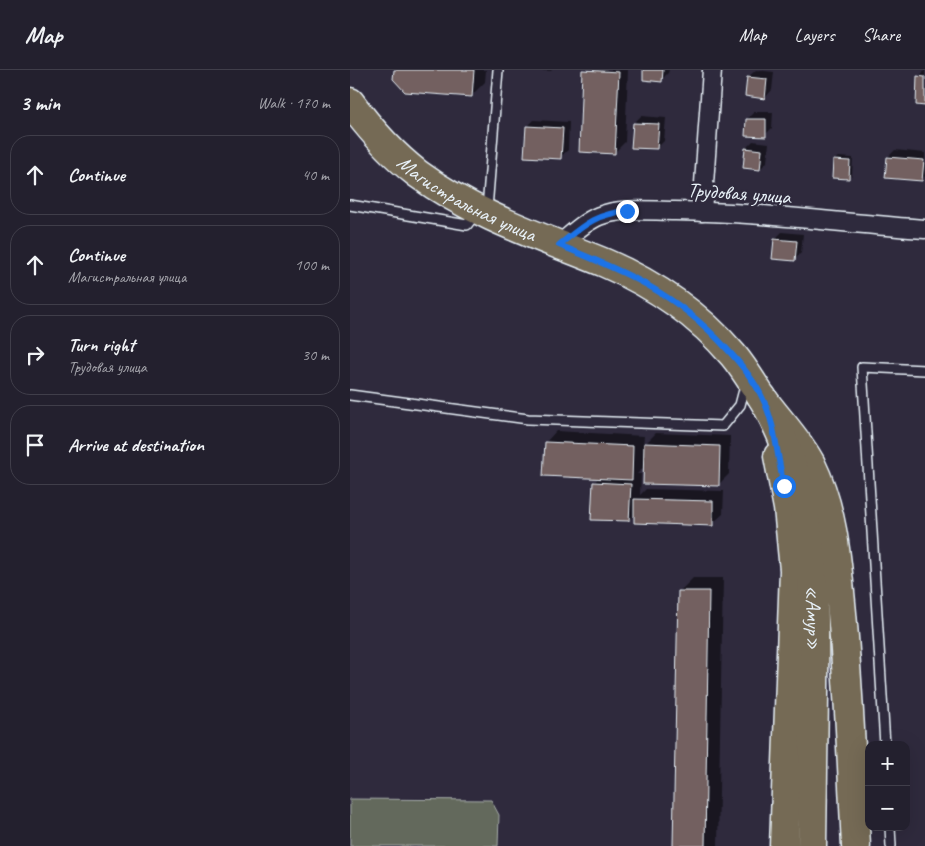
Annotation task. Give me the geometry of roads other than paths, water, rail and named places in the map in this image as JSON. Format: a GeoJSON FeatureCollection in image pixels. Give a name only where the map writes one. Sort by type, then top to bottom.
{"type":"FeatureCollection","features":[{"type":"Feature","properties":{"kind":"main road","name":"Магистральная улица"},"geometry":{"type":"LineString","coordinates":[[350,102],[401,160],[418,174],[482,212],[633,276],[668,296],[714,335],[755,386]]}},
{"type":"Feature","properties":{"kind":"main road"},"geometry":{"type":"LineString","coordinates":[[755,386],[772,422],[788,508],[794,570],[784,846]]}},
{"type":"Feature","properties":{"kind":"main road"},"geometry":{"type":"LineString","coordinates":[[755,386],[800,446],[810,463],[829,512],[836,547],[844,636],[856,846]]}},
{"type":"Feature","properties":{"kind":"main road","name":"«Амур»"},"geometry":{"type":"LineString","coordinates":[[755,386],[776,420],[793,463],[808,529],[814,652],[812,846]]}},
{"type":"Feature","properties":{"kind":"street"},"geometry":{"type":"LineString","coordinates":[[702,212],[712,70]]}},
{"type":"Feature","properties":{"kind":"street","name":"Трудовая улица"},"geometry":{"type":"LineString","coordinates":[[559,245],[587,223],[599,216],[612,212],[702,212],[925,229]]}},
{"type":"Feature","properties":{"kind":"lane"},"geometry":{"type":"LineString","coordinates":[[350,205],[467,225],[482,212],[498,70]]}},
{"type":"Feature","properties":{"kind":"lane"},"geometry":{"type":"LineString","coordinates":[[885,741],[862,367],[925,370]]}},
{"type":"Feature","properties":{"kind":"lane"},"geometry":{"type":"LineString","coordinates":[[350,395],[528,419],[723,426],[755,386]]}},
{"type":"Feature","properties":{"kind":"lane"},"geometry":{"type":"LineString","coordinates":[[890,831],[891,846]]}}]}
